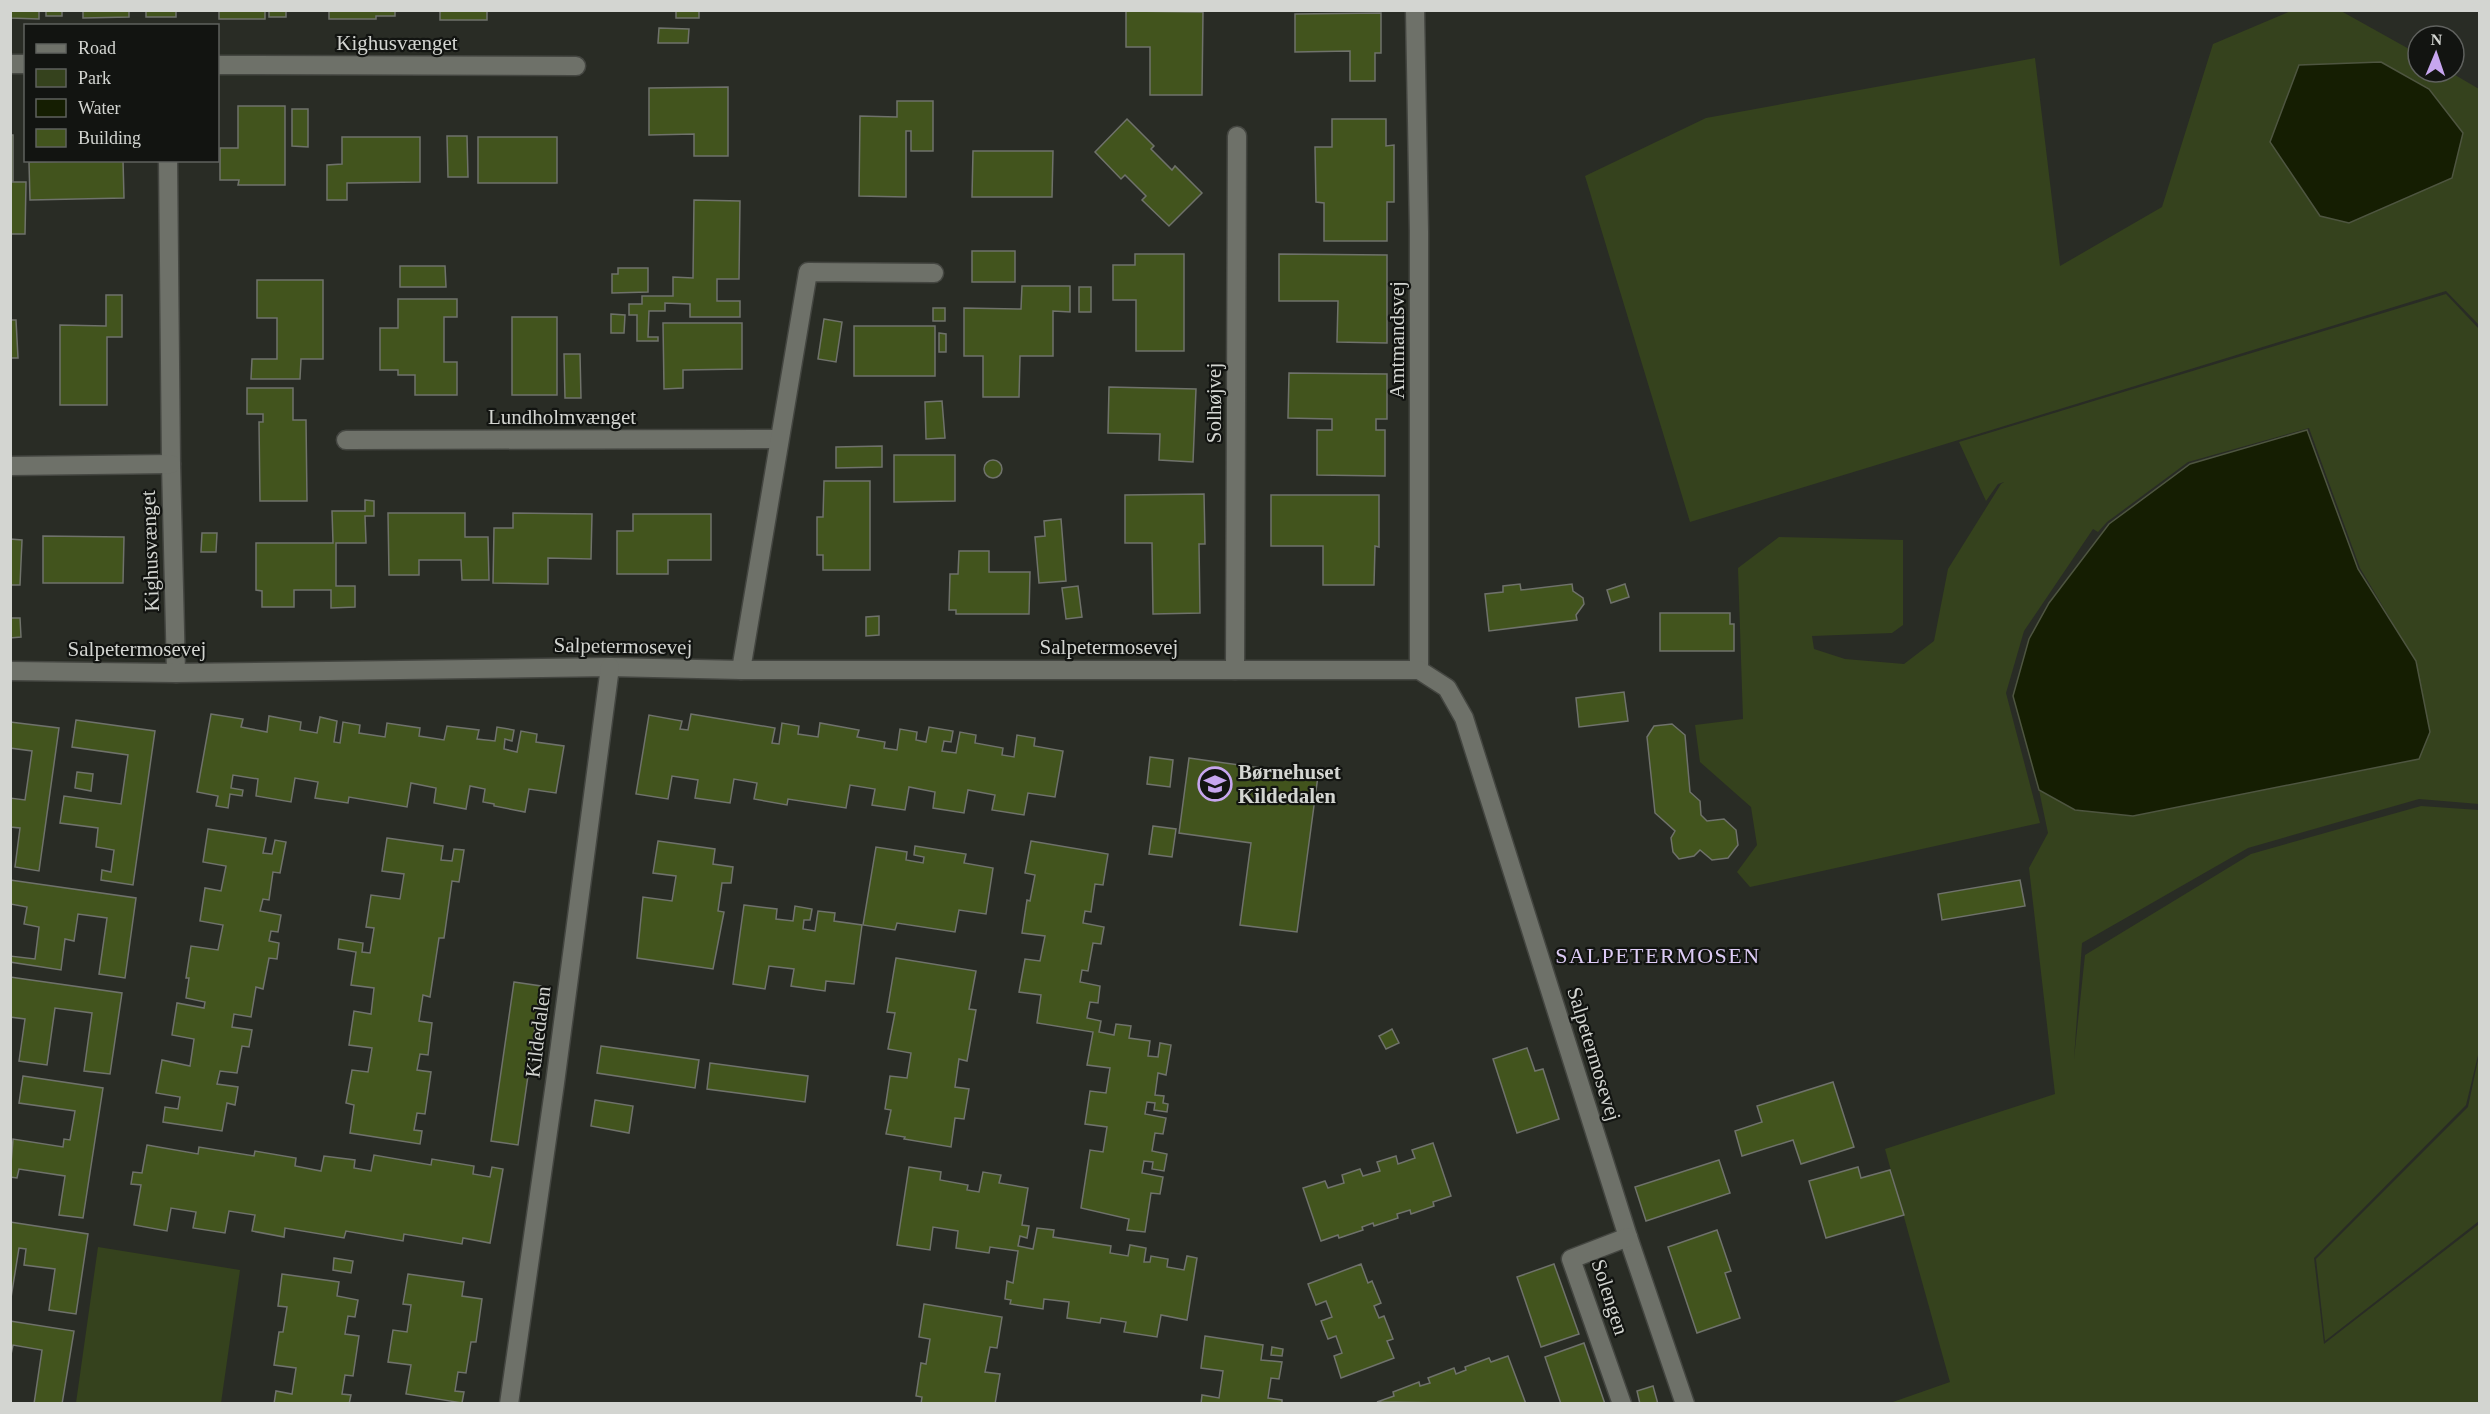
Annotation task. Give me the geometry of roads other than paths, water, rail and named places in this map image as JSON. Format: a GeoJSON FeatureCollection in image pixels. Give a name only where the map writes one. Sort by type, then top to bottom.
{"type":"FeatureCollection","features":[{"type":"Feature","properties":{"kind":"street","name":"Amtmandsvej"},"geometry":{"type":"LineString","coordinates":[[1415,10],[1419,232],[1419,670]]}},
{"type":"Feature","properties":{"kind":"street","name":"Kighusvænget"},"geometry":{"type":"LineString","coordinates":[[219,65],[576,66]]}},
{"type":"Feature","properties":{"kind":"street","name":"Solhøjvej"},"geometry":{"type":"LineString","coordinates":[[1235,670],[1237,136]]}},
{"type":"Feature","properties":{"kind":"street","name":"Kighusvænget"},"geometry":{"type":"LineString","coordinates":[[168,162],[176,673]]}},
{"type":"Feature","properties":{"kind":"street"},"geometry":{"type":"LineString","coordinates":[[741,670],[778,439],[808,272],[934,273]]}},
{"type":"Feature","properties":{"kind":"street","name":"Lundholmvænget"},"geometry":{"type":"LineString","coordinates":[[346,440],[778,439]]}},
{"type":"Feature","properties":{"kind":"street","name":"Kighusvænget"},"geometry":{"type":"LineString","coordinates":[[10,466],[171,464]]}},
{"type":"Feature","properties":{"kind":"street","name":"Salpetermosevej"},"geometry":{"type":"LineString","coordinates":[[10,671],[176,673],[610,667],[741,670],[1419,670],[1447,688],[1464,718],[1628,1237],[1685,1404]]}},
{"type":"Feature","properties":{"kind":"street","name":"Kildedalen"},"geometry":{"type":"LineString","coordinates":[[508,1404],[555,1083],[610,667]]}},
{"type":"Feature","properties":{"kind":"street","name":"Solengen"},"geometry":{"type":"LineString","coordinates":[[1622,1404],[1571,1259],[1628,1237]]}},
{"type":"Feature","properties":{"kind":"water"},"geometry":{"type":"Polygon","coordinates":[[[2381,62],[2406,76],[2406,84],[2420,84],[2429,89],[2463,133],[2452,178],[2349,223],[2320,216],[2270,142],[2299,65],[2381,62]]]}},
{"type":"Feature","properties":{"kind":"water"},"geometry":{"type":"Polygon","coordinates":[[[2307,430],[2358,569],[2416,661],[2430,732],[2419,759],[2133,816],[2075,810],[2039,790],[2013,696],[2029,639],[2049,603],[2109,524],[2190,464],[2307,430]]]}},
{"type":"Feature","properties":{"kind":"place","name":"Børnehuset Kildedalen"},"geometry":{"type":"Point","coordinates":[1215,784]}},
{"type":"Feature","properties":{"kind":"district","name":"SALPETERMOSEN"},"geometry":{"type":"Point","coordinates":[1658,955]}}]}
